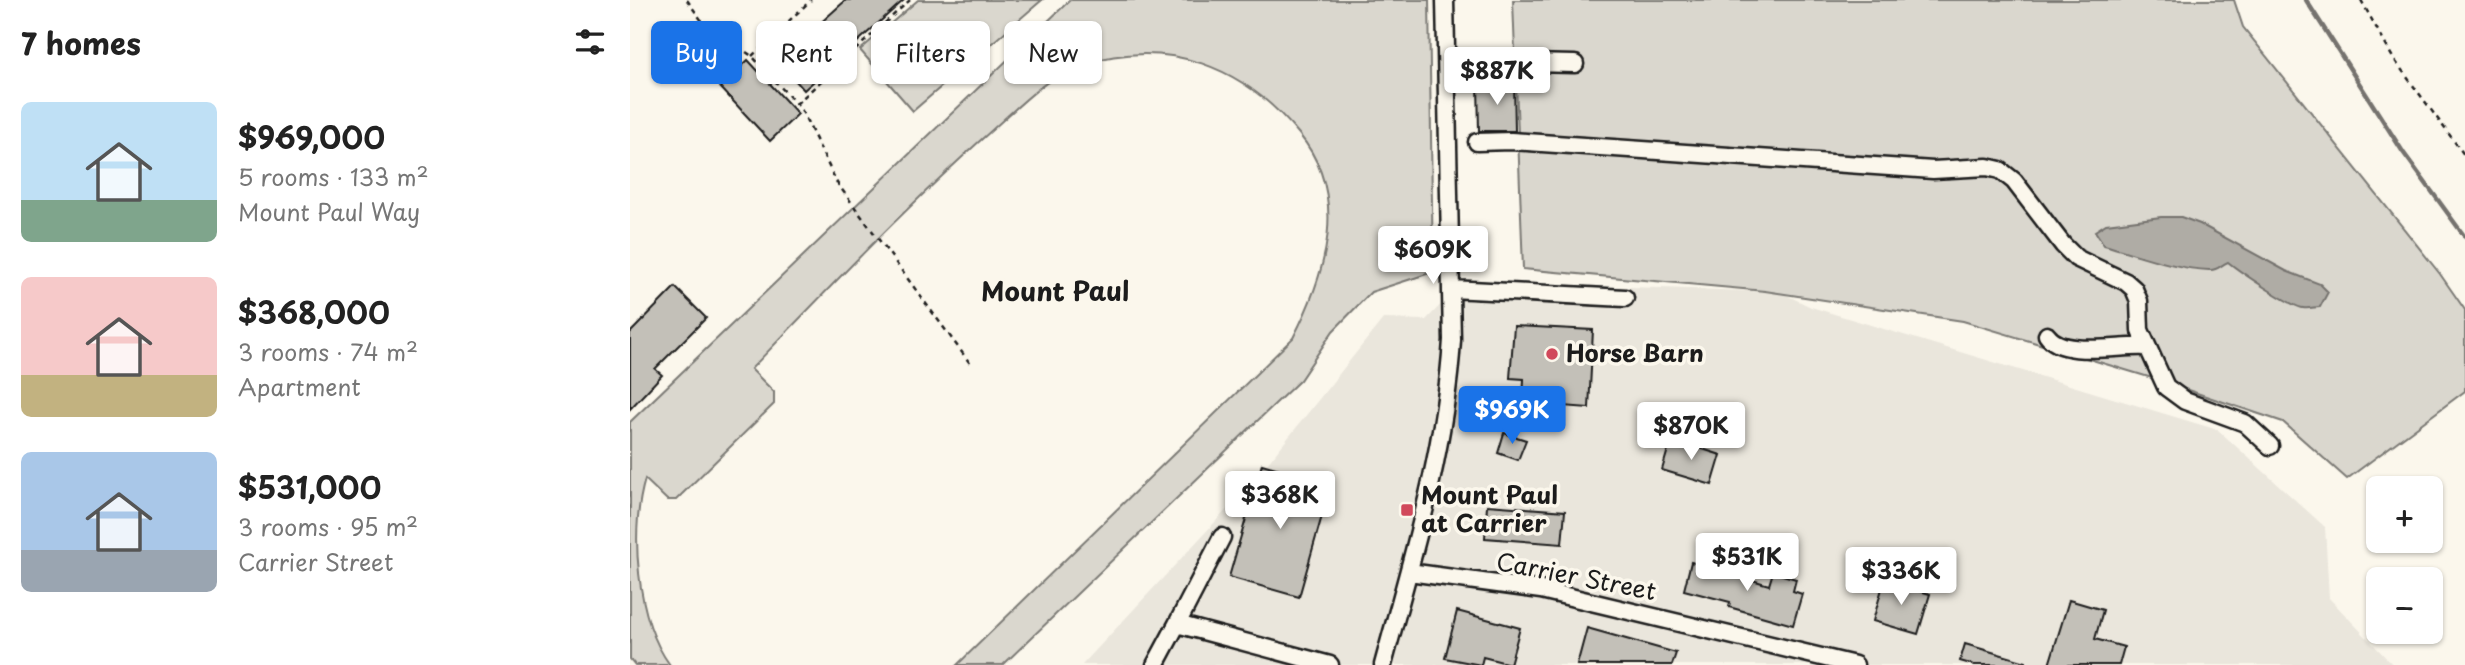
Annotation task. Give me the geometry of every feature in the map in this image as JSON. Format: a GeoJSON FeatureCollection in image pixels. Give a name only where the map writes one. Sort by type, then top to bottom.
{"type":"FeatureCollection","features":[{"type":"Feature","properties":{"kind":"street"},"geometry":{"type":"LineString","coordinates":[[1383,665],[1442,435],[1452,340],[1445,0]]}},
{"type":"Feature","properties":{"kind":"street"},"geometry":{"type":"LineString","coordinates":[[1476,62],[1575,64]]}},
{"type":"Feature","properties":{"kind":"street"},"geometry":{"type":"LineString","coordinates":[[1477,142],[1511,141],[1933,170],[1987,167],[2014,181],[2063,245],[2077,258],[2126,282],[2134,289],[2138,296],[2140,330],[2146,347],[2159,377],[2174,394],[2245,423],[2270,446]]}},
{"type":"Feature","properties":{"kind":"street"},"geometry":{"type":"LineString","coordinates":[[1451,289],[1625,298]]}},
{"type":"Feature","properties":{"kind":"street"},"geometry":{"type":"LineString","coordinates":[[2047,334],[2055,344],[2069,348],[2146,347]]}},
{"type":"Feature","properties":{"kind":"street"},"geometry":{"type":"LineString","coordinates":[[1155,665],[1222,537]]}},
{"type":"Feature","properties":{"kind":"street","name":"Carrier Street"},"geometry":{"type":"LineString","coordinates":[[1409,572],[1541,590],[1794,648],[1855,665]]}},
{"type":"Feature","properties":{"kind":"street"},"geometry":{"type":"LineString","coordinates":[[1177,624],[1330,665]]}},
{"type":"Feature","properties":{"kind":"path"},"geometry":{"type":"LineString","coordinates":[[688,0],[704,24],[752,57],[796,104],[814,132],[837,183],[972,366]]}},
{"type":"Feature","properties":{"kind":"path"},"geometry":{"type":"LineString","coordinates":[[752,57],[811,0]]}},
{"type":"Feature","properties":{"kind":"path"},"geometry":{"type":"LineString","coordinates":[[796,104],[910,0]]}},
{"type":"Feature","properties":{"kind":"path"},"geometry":{"type":"LineString","coordinates":[[2361,0],[2393,58],[2465,156]]}},
{"type":"Feature","properties":{"kind":"shaded area"},"geometry":{"type":"Polygon","coordinates":[[[918,0],[1042,0],[1018,21],[1004,21],[1004,33],[990,45],[990,21],[894,21],[918,0]]]}},
{"type":"Feature","properties":{"kind":"shaded area"},"geometry":{"type":"Polygon","coordinates":[[[1070,0],[1429,0],[1433,272],[1371,292],[1333,331],[1300,380],[1003,665],[957,665],[1293,338],[1315,288],[1328,235],[1324,183],[1315,158],[1299,134],[1277,110],[1254,91],[1202,63],[1174,56],[1144,54],[1102,59],[1102,21],[1048,21],[1070,0]]]}},
{"type":"Feature","properties":{"kind":"shaded area"},"geometry":{"type":"Polygon","coordinates":[[[1513,0],[2234,0],[2243,27],[2440,274],[2465,310],[2465,391],[2347,479],[2283,422],[2152,378],[1963,321],[1765,291],[1523,269],[1513,0]]]}},
{"type":"Feature","properties":{"kind":"shaded area"},"geometry":{"type":"Polygon","coordinates":[[[871,41],[871,63],[860,50],[871,41]]]}},
{"type":"Feature","properties":{"kind":"shaded area"},"geometry":{"type":"Polygon","coordinates":[[[1004,63],[1004,84],[1046,84],[930,187],[751,369],[774,392],[774,404],[676,500],[667,500],[645,479],[638,524],[639,574],[650,624],[670,665],[635,665],[630,659],[630,422],[982,84],[990,84],[990,77],[1004,63]]]}},
{"type":"Feature","properties":{"kind":"shaded area"},"geometry":{"type":"Polygon","coordinates":[[[890,84],[944,84],[913,111],[890,84]]]}},
{"type":"Feature","properties":{"kind":"shaded area"},"geometry":{"type":"Polygon","coordinates":[[[2181,217],[2200,224],[2286,271],[2320,284],[2328,292],[2320,307],[2303,308],[2277,295],[2228,262],[2212,270],[2170,264],[2104,245],[2095,231],[2106,224],[2181,217]]]}},
{"type":"Feature","properties":{"kind":"shaded area"},"geometry":{"type":"Polygon","coordinates":[[[1478,282],[1780,292],[1811,307],[2218,430],[2325,527],[2329,598],[2366,637],[2366,644],[2373,644],[2393,665],[1082,665],[1256,478],[1383,319],[1426,320],[1451,294],[1478,282]]]}},
{"type":"Feature","properties":{"kind":"building"},"geometry":{"type":"Polygon","coordinates":[[[846,0],[904,0],[881,21],[871,21],[871,30],[857,42],[857,21],[823,21],[846,0]]]}},
{"type":"Feature","properties":{"kind":"building"},"geometry":{"type":"Polygon","coordinates":[[[748,60],[756,69],[756,84],[770,84],[798,114],[770,141],[720,87],[723,84],[742,84],[742,66],[748,60]]]}},
{"type":"Feature","properties":{"kind":"building"},"geometry":{"type":"Polygon","coordinates":[[[1514,82],[1515,131],[1479,131],[1478,83],[1514,82]]]}},
{"type":"Feature","properties":{"kind":"building"},"geometry":{"type":"Polygon","coordinates":[[[799,84],[811,84],[804,90],[799,84]]]}},
{"type":"Feature","properties":{"kind":"building"},"geometry":{"type":"Polygon","coordinates":[[[675,287],[706,318],[655,369],[662,375],[630,409],[630,333],[675,287]]]}},
{"type":"Feature","properties":{"kind":"building","name":"Horse Barn"},"geometry":{"type":"Polygon","coordinates":[[[1514,326],[1593,330],[1589,408],[1523,403],[1524,379],[1510,378],[1514,326]]]}},
{"type":"Feature","properties":{"kind":"building"},"geometry":{"type":"Polygon","coordinates":[[[1504,433],[1526,440],[1518,460],[1498,453],[1504,433]]]}},
{"type":"Feature","properties":{"kind":"building"},"geometry":{"type":"Polygon","coordinates":[[[1671,439],[1721,455],[1712,485],[1662,470],[1671,439]]]}},
{"type":"Feature","properties":{"kind":"building"},"geometry":{"type":"Polygon","coordinates":[[[1262,464],[1331,484],[1299,597],[1229,577],[1262,464]]]}},
{"type":"Feature","properties":{"kind":"building"},"geometry":{"type":"Polygon","coordinates":[[[1487,505],[1565,511],[1562,544],[1485,538],[1487,505]]]}},
{"type":"Feature","properties":{"kind":"building"},"geometry":{"type":"Polygon","coordinates":[[[1691,562],[1769,585],[1773,572],[1796,579],[1793,591],[1802,594],[1793,625],[1729,607],[1730,602],[1684,590],[1691,562]]]}},
{"type":"Feature","properties":{"kind":"building"},"geometry":{"type":"Polygon","coordinates":[[[1884,581],[1930,594],[1918,634],[1873,621],[1884,581]]]}},
{"type":"Feature","properties":{"kind":"building"},"geometry":{"type":"Polygon","coordinates":[[[2069,600],[2103,610],[2095,639],[2124,647],[2119,665],[2049,665],[2069,600]]]}},
{"type":"Feature","properties":{"kind":"building"},"geometry":{"type":"Polygon","coordinates":[[[1457,611],[1520,628],[1510,664],[1483,657],[1481,665],[1445,658],[1457,611]]]}},
{"type":"Feature","properties":{"kind":"building"},"geometry":{"type":"Polygon","coordinates":[[[1587,628],[1676,653],[1672,665],[1577,665],[1587,628]]]}},
{"type":"Feature","properties":{"kind":"building"},"geometry":{"type":"Polygon","coordinates":[[[1965,644],[2026,662],[2026,665],[1974,665],[1960,661],[1965,644]]]}},
{"type":"Feature","properties":{"kind":"waterway"},"geometry":{"type":"LineString","coordinates":[[2306,0],[2403,152],[2465,237]]}},
{"type":"Feature","properties":{"kind":"place","name":"Horse Barn"},"geometry":{"type":"Point","coordinates":[1552,354]}},
{"type":"Feature","properties":{"kind":"place","name":"Mount Paul at Carrier"},"geometry":{"type":"Point","coordinates":[1407,510]}},
{"type":"Feature","properties":{"kind":"district","name":"Mount Paul"},"geometry":{"type":"Point","coordinates":[1055,292]}}]}
